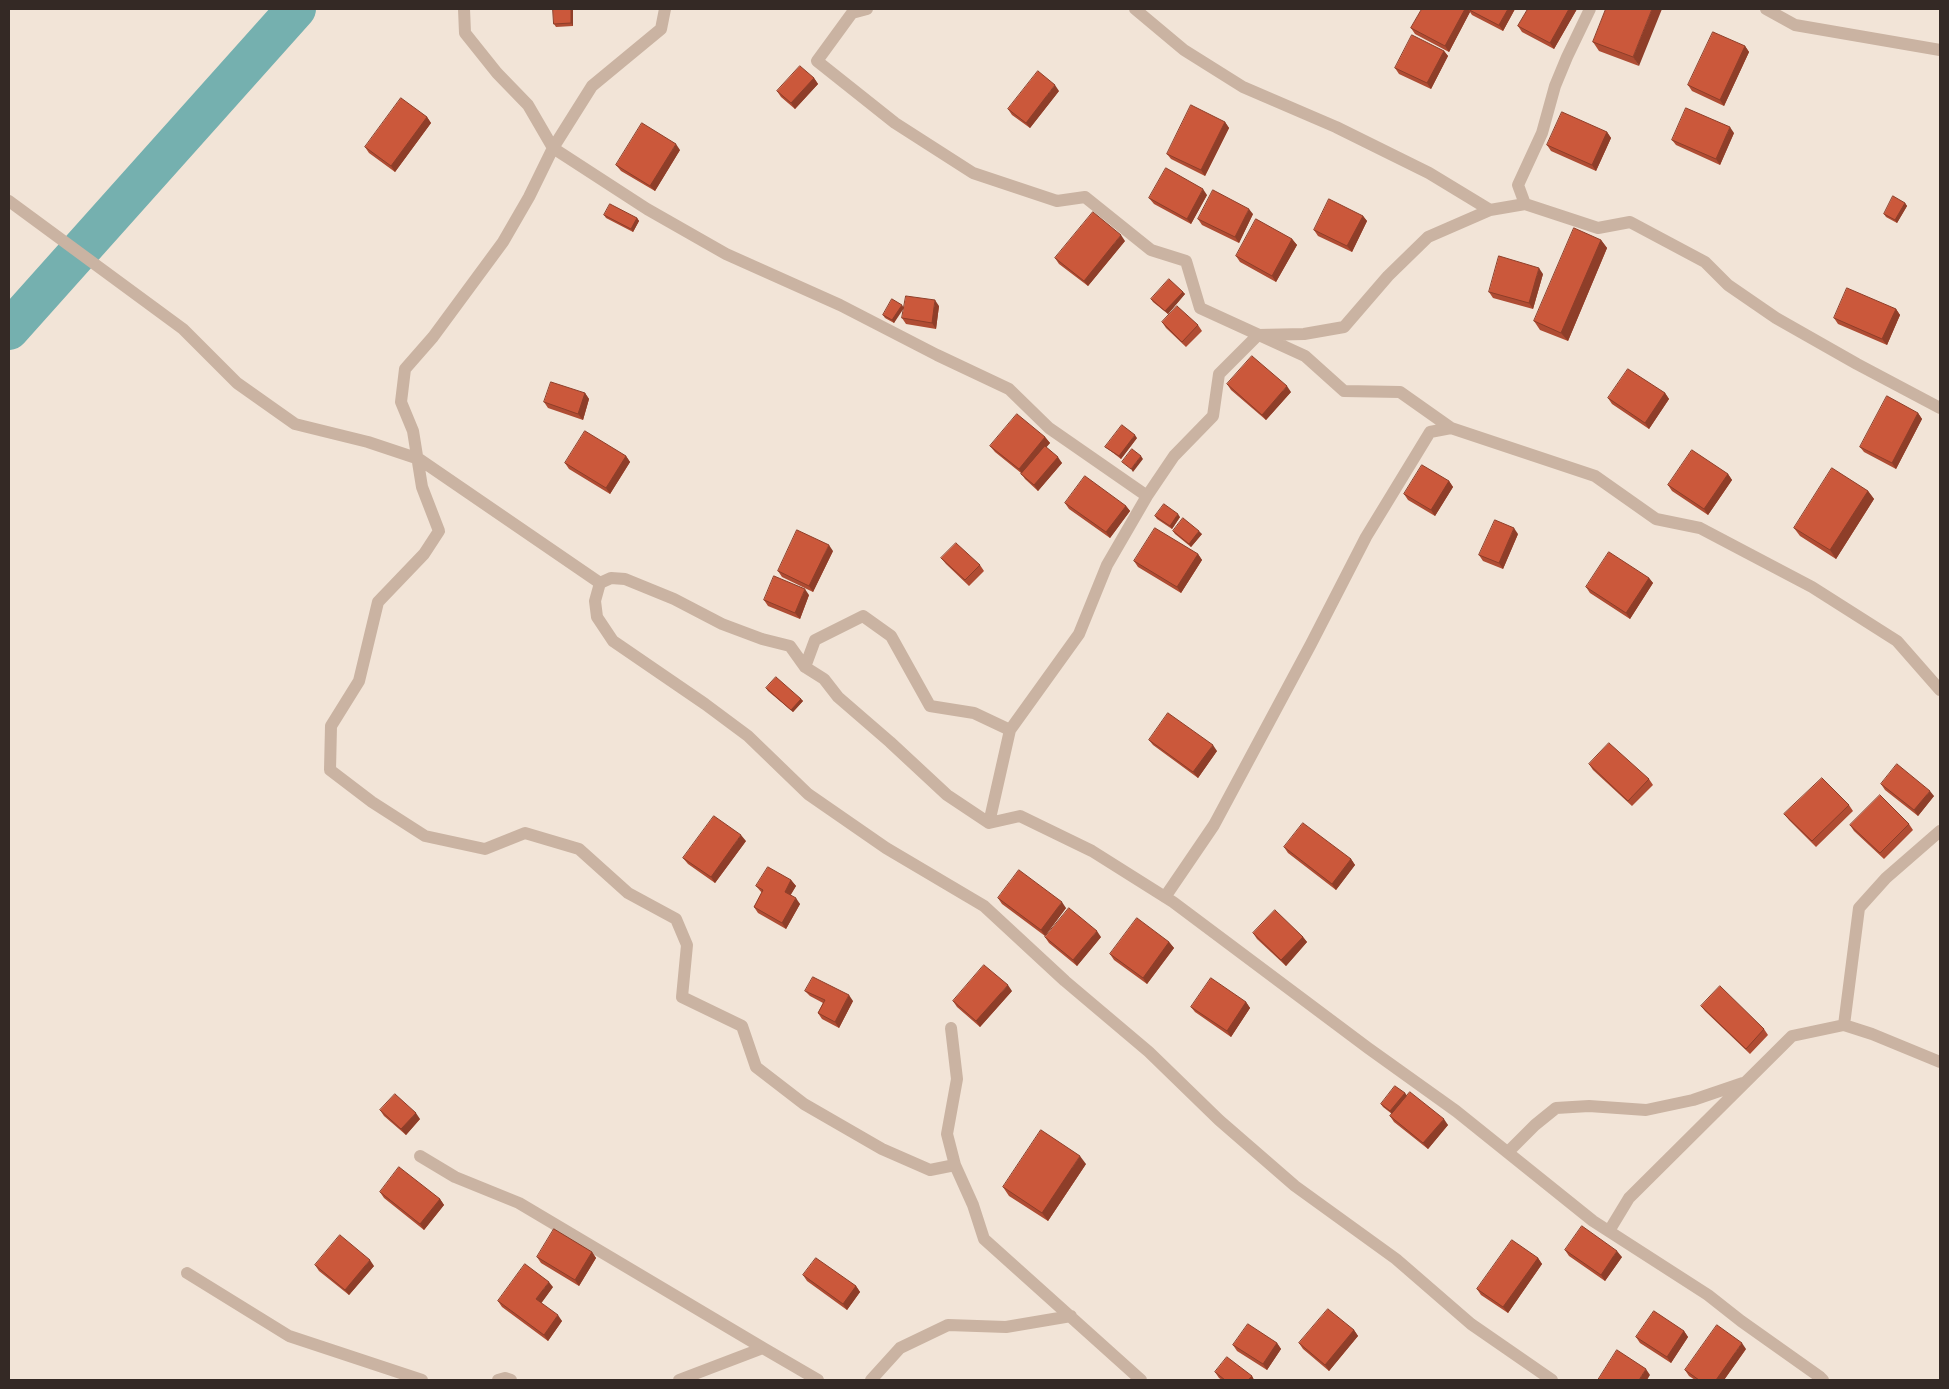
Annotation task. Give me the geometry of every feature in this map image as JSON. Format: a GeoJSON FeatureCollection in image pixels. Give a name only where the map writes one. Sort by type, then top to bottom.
{"type":"FeatureCollection","features":[{"type":"Feature","properties":{"kind":"street"},"geometry":{"type":"LineString","coordinates":[[464,9],[465,33],[497,73],[528,105],[553,148],[646,209],[726,254],[840,305],[937,355],[1009,389],[1049,428],[1147,496]]}},
{"type":"Feature","properties":{"kind":"street"},"geometry":{"type":"LineString","coordinates":[[665,9],[660,29],[592,86],[553,148],[529,197],[503,242],[433,337],[405,369],[401,402],[414,431],[422,487],[439,531],[424,554],[378,602],[359,681],[331,726],[330,770],[372,802],[425,836],[485,849],[525,833],[578,849],[628,893],[676,919],[687,945],[682,997],[742,1026],[756,1066],[804,1104],[882,1149],[930,1170],[955,1165]]}},
{"type":"Feature","properties":{"kind":"street"},"geometry":{"type":"LineString","coordinates":[[867,9],[852,14],[817,61],[895,123],[973,172],[1057,201],[1085,197],[1151,250],[1186,261],[1200,308],[1305,356],[1344,390],[1400,392],[1450,428],[1595,476],[1656,519],[1700,528],[1804,583],[1897,641],[1940,690]]}},
{"type":"Feature","properties":{"kind":"street"},"geometry":{"type":"LineString","coordinates":[[1135,9],[1184,50],[1243,87],[1336,127],[1421,169],[1490,210]]}},
{"type":"Feature","properties":{"kind":"street"},"geometry":{"type":"LineString","coordinates":[[1525,204],[1518,185],[1542,133],[1555,86],[1590,9]]}},
{"type":"Feature","properties":{"kind":"street"},"geometry":{"type":"LineString","coordinates":[[1774,11],[1795,25],[1940,50]]}},
{"type":"Feature","properties":{"kind":"street"},"geometry":{"type":"LineString","coordinates":[[9,201],[183,329],[237,383],[295,424],[368,442],[419,459],[600,583]]}},
{"type":"Feature","properties":{"kind":"street"},"geometry":{"type":"LineString","coordinates":[[989,823],[1010,730],[1079,634],[1107,565],[1147,496],[1174,456],[1213,416],[1219,374],[1258,335],[1304,334],[1344,327],[1388,276],[1428,237],[1490,210],[1525,204],[1598,228],[1630,222],[1705,262],[1728,285],[1776,318],[1940,408]]}},
{"type":"Feature","properties":{"kind":"street"},"geometry":{"type":"LineString","coordinates":[[1165,897],[1218,818],[1376,520],[1430,432],[1450,428]]}},
{"type":"Feature","properties":{"kind":"street"},"geometry":{"type":"LineString","coordinates":[[600,583],[611,578],[625,579],[674,599],[722,624],[762,639],[790,646],[805,667],[824,679],[838,697],[947,795],[989,823],[1020,816],[1092,851],[1165,897],[1456,1111],[1594,1221],[1708,1296],[1823,1380]]}},
{"type":"Feature","properties":{"kind":"street"},"geometry":{"type":"LineString","coordinates":[[600,583],[595,601],[597,617],[612,641],[705,704],[748,736],[808,794],[886,848],[984,906],[1064,981],[1148,1052],[1219,1120],[1295,1186],[1396,1259],[1471,1324],[1552,1380]]}},
{"type":"Feature","properties":{"kind":"street"},"geometry":{"type":"LineString","coordinates":[[805,667],[815,640],[863,616],[891,636],[930,706],[974,713],[1010,730]]}},
{"type":"Feature","properties":{"kind":"street"},"geometry":{"type":"LineString","coordinates":[[1844,1025],[1859,908],[1886,878],[1940,831]]}},
{"type":"Feature","properties":{"kind":"street"},"geometry":{"type":"LineString","coordinates":[[1609,1231],[1629,1198],[1792,1036],[1844,1025],[1872,1034],[1940,1062]]}},
{"type":"Feature","properties":{"kind":"street"},"geometry":{"type":"LineString","coordinates":[[951,1028],[957,1079],[947,1134],[955,1165],[973,1205],[984,1239],[1071,1316],[1134,1378]]}},
{"type":"Feature","properties":{"kind":"street"},"geometry":{"type":"LineString","coordinates":[[1508,1152],[1535,1125],[1556,1108],[1589,1106],[1646,1110],[1693,1100],[1745,1083]]}},
{"type":"Feature","properties":{"kind":"street"},"geometry":{"type":"LineString","coordinates":[[420,1156],[455,1177],[519,1203],[814,1379]]}},
{"type":"Feature","properties":{"kind":"street"},"geometry":{"type":"LineString","coordinates":[[187,1273],[289,1336],[422,1380]]}},
{"type":"Feature","properties":{"kind":"street"},"geometry":{"type":"LineString","coordinates":[[871,1380],[900,1348],[948,1325],[1006,1328],[1071,1316]]}},
{"type":"Feature","properties":{"kind":"street"},"geometry":{"type":"LineString","coordinates":[[679,1380],[763,1348]]}},
{"type":"Feature","properties":{"kind":"street"},"geometry":{"type":"LineString","coordinates":[[498,1380],[505,1378],[511,1380]]}},
{"type":"Feature","properties":{"kind":"building"},"geometry":{"type":"Polygon","coordinates":[[[553,9],[571,9],[571,23],[554,24],[553,9]]]}},
{"type":"Feature","properties":{"kind":"building"},"geometry":{"type":"Polygon","coordinates":[[[1422,9],[1465,9],[1445,46],[1411,28],[1422,9]]]}},
{"type":"Feature","properties":{"kind":"building"},"geometry":{"type":"Polygon","coordinates":[[[1468,9],[1508,9],[1499,25],[1468,9]]]}},
{"type":"Feature","properties":{"kind":"building"},"geometry":{"type":"Polygon","coordinates":[[[1528,9],[1569,9],[1550,43],[1518,26],[1528,9]]]}},
{"type":"Feature","properties":{"kind":"building"},"geometry":{"type":"Polygon","coordinates":[[[1606,9],[1652,9],[1633,57],[1593,42],[1606,9]]]}},
{"type":"Feature","properties":{"kind":"building"},"geometry":{"type":"Polygon","coordinates":[[[1713,32],[1745,46],[1720,100],[1688,85],[1713,32]]]}},
{"type":"Feature","properties":{"kind":"building"},"geometry":{"type":"Polygon","coordinates":[[[1412,35],[1444,51],[1427,83],[1395,68],[1412,35]]]}},
{"type":"Feature","properties":{"kind":"building"},"geometry":{"type":"Polygon","coordinates":[[[800,66],[814,78],[791,103],[777,91],[800,66]]]}},
{"type":"Feature","properties":{"kind":"building"},"geometry":{"type":"Polygon","coordinates":[[[1038,71],[1055,85],[1026,123],[1008,109],[1038,71]]]}},
{"type":"Feature","properties":{"kind":"building"},"geometry":{"type":"Polygon","coordinates":[[[401,98],[427,117],[391,166],[365,147],[401,98]]]}},
{"type":"Feature","properties":{"kind":"building"},"geometry":{"type":"Polygon","coordinates":[[[1191,105],[1225,122],[1201,170],[1167,154],[1191,105]]]}},
{"type":"Feature","properties":{"kind":"building"},"geometry":{"type":"Polygon","coordinates":[[[1686,108],[1730,127],[1716,159],[1672,140],[1686,108]]]}},
{"type":"Feature","properties":{"kind":"building"},"geometry":{"type":"Polygon","coordinates":[[[1562,112],[1607,132],[1592,165],[1547,145],[1562,112]]]}},
{"type":"Feature","properties":{"kind":"building"},"geometry":{"type":"Polygon","coordinates":[[[642,123],[676,144],[650,186],[616,165],[642,123]]]}},
{"type":"Feature","properties":{"kind":"building"},"geometry":{"type":"Polygon","coordinates":[[[1166,168],[1203,189],[1187,219],[1149,198],[1166,168]]]}},
{"type":"Feature","properties":{"kind":"building"},"geometry":{"type":"Polygon","coordinates":[[[1213,190],[1249,209],[1235,237],[1198,219],[1213,190]]]}},
{"type":"Feature","properties":{"kind":"building"},"geometry":{"type":"Polygon","coordinates":[[[1893,196],[1905,203],[1895,220],[1884,214],[1893,196]]]}},
{"type":"Feature","properties":{"kind":"building"},"geometry":{"type":"Polygon","coordinates":[[[1329,199],[1363,216],[1347,246],[1314,230],[1329,199]]]}},
{"type":"Feature","properties":{"kind":"building"},"geometry":{"type":"Polygon","coordinates":[[[610,204],[637,218],[631,229],[604,215],[610,204]]]}},
{"type":"Feature","properties":{"kind":"building"},"geometry":{"type":"Polygon","coordinates":[[[1093,212],[1121,235],[1084,281],[1055,258],[1093,212]]]}},
{"type":"Feature","properties":{"kind":"building"},"geometry":{"type":"Polygon","coordinates":[[[1256,219],[1292,239],[1272,276],[1236,256],[1256,219]]]}},
{"type":"Feature","properties":{"kind":"building"},"geometry":{"type":"Polygon","coordinates":[[[1574,228],[1601,240],[1561,333],[1534,321],[1574,228]]]}},
{"type":"Feature","properties":{"kind":"building"},"geometry":{"type":"Polygon","coordinates":[[[1499,256],[1539,268],[1529,303],[1489,292],[1499,256]]]}},
{"type":"Feature","properties":{"kind":"building"},"geometry":{"type":"Polygon","coordinates":[[[1169,279],[1183,292],[1165,311],[1151,299],[1169,279]]]}},
{"type":"Feature","properties":{"kind":"building"},"geometry":{"type":"Polygon","coordinates":[[[1847,288],[1896,309],[1882,339],[1834,318],[1847,288]]]}},
{"type":"Feature","properties":{"kind":"building"},"geometry":{"type":"Polygon","coordinates":[[[906,296],[935,300],[932,323],[902,318],[906,296]]]}},
{"type":"Feature","properties":{"kind":"building"},"geometry":{"type":"Polygon","coordinates":[[[892,299],[902,305],[892,320],[883,315],[892,299]]]}},
{"type":"Feature","properties":{"kind":"building"},"geometry":{"type":"Polygon","coordinates":[[[1177,306],[1198,325],[1182,342],[1162,322],[1177,306]]]}},
{"type":"Feature","properties":{"kind":"building"},"geometry":{"type":"Polygon","coordinates":[[[1252,356],[1287,386],[1262,415],[1227,384],[1252,356]]]}},
{"type":"Feature","properties":{"kind":"building"},"geometry":{"type":"Polygon","coordinates":[[[1628,369],[1665,393],[1645,423],[1608,398],[1628,369]]]}},
{"type":"Feature","properties":{"kind":"building"},"geometry":{"type":"Polygon","coordinates":[[[551,382],[585,393],[578,414],[544,402],[551,382]]]}},
{"type":"Feature","properties":{"kind":"building"},"geometry":{"type":"Polygon","coordinates":[[[1887,396],[1918,413],[1892,463],[1860,447],[1887,396]]]}},
{"type":"Feature","properties":{"kind":"building"},"geometry":{"type":"Polygon","coordinates":[[[1017,414],[1045,437],[1019,469],[990,446],[1017,414]]]}},
{"type":"Feature","properties":{"kind":"building"},"geometry":{"type":"Polygon","coordinates":[[[1122,425],[1135,435],[1119,456],[1105,447],[1122,425]]]}},
{"type":"Feature","properties":{"kind":"building"},"geometry":{"type":"Polygon","coordinates":[[[585,431],[626,456],[606,488],[565,463],[585,431]]]}},
{"type":"Feature","properties":{"kind":"building"},"geometry":{"type":"Polygon","coordinates":[[[1045,446],[1058,457],[1034,485],[1021,474],[1045,446]]]}},
{"type":"Feature","properties":{"kind":"building"},"geometry":{"type":"Polygon","coordinates":[[[1132,449],[1141,456],[1131,469],[1122,462],[1132,449]]]}},
{"type":"Feature","properties":{"kind":"building"},"geometry":{"type":"Polygon","coordinates":[[[1692,450],[1728,474],[1704,509],[1668,485],[1692,450]]]}},
{"type":"Feature","properties":{"kind":"building"},"geometry":{"type":"Polygon","coordinates":[[[1422,465],[1449,481],[1431,510],[1404,494],[1422,465]]]}},
{"type":"Feature","properties":{"kind":"building"},"geometry":{"type":"Polygon","coordinates":[[[1832,468],[1868,491],[1830,550],[1794,528],[1832,468]]]}},
{"type":"Feature","properties":{"kind":"building"},"geometry":{"type":"Polygon","coordinates":[[[1085,476],[1126,506],[1106,532],[1065,503],[1085,476]]]}},
{"type":"Feature","properties":{"kind":"building"},"geometry":{"type":"Polygon","coordinates":[[[1164,504],[1178,514],[1170,526],[1155,516],[1164,504]]]}},
{"type":"Feature","properties":{"kind":"building"},"geometry":{"type":"Polygon","coordinates":[[[1183,518],[1199,531],[1189,544],[1173,531],[1183,518]]]}},
{"type":"Feature","properties":{"kind":"building"},"geometry":{"type":"Polygon","coordinates":[[[1495,520],[1514,528],[1499,563],[1479,555],[1495,520]]]}},
{"type":"Feature","properties":{"kind":"building"},"geometry":{"type":"Polygon","coordinates":[[[1155,528],[1198,554],[1177,587],[1134,561],[1155,528]]]}},
{"type":"Feature","properties":{"kind":"building"},"geometry":{"type":"Polygon","coordinates":[[[797,530],[829,545],[809,586],[778,571],[797,530]]]}},
{"type":"Feature","properties":{"kind":"building"},"geometry":{"type":"Polygon","coordinates":[[[956,543],[980,565],[965,580],[941,558],[956,543]]]}},
{"type":"Feature","properties":{"kind":"building"},"geometry":{"type":"Polygon","coordinates":[[[1609,552],[1649,578],[1626,613],[1586,587],[1609,552]]]}},
{"type":"Feature","properties":{"kind":"building"},"geometry":{"type":"Polygon","coordinates":[[[774,576],[805,589],[795,613],[764,600],[774,576]]]}},
{"type":"Feature","properties":{"kind":"building"},"geometry":{"type":"Polygon","coordinates":[[[776,677],[801,699],[791,710],[766,688],[776,677]]]}},
{"type":"Feature","properties":{"kind":"building"},"geometry":{"type":"Polygon","coordinates":[[[1168,713],[1213,745],[1193,772],[1149,740],[1168,713]]]}},
{"type":"Feature","properties":{"kind":"building"},"geometry":{"type":"Polygon","coordinates":[[[1609,743],[1649,779],[1628,801],[1589,764],[1609,743]]]}},
{"type":"Feature","properties":{"kind":"building"},"geometry":{"type":"Polygon","coordinates":[[[1897,764],[1930,791],[1914,810],[1881,784],[1897,764]]]}},
{"type":"Feature","properties":{"kind":"building"},"geometry":{"type":"Polygon","coordinates":[[[1822,778],[1849,805],[1812,841],[1784,814],[1822,778]]]}},
{"type":"Feature","properties":{"kind":"building"},"geometry":{"type":"Polygon","coordinates":[[[1880,795],[1909,824],[1880,853],[1850,825],[1880,795]]]}},
{"type":"Feature","properties":{"kind":"building"},"geometry":{"type":"Polygon","coordinates":[[[714,816],[741,835],[711,877],[683,858],[714,816]]]}},
{"type":"Feature","properties":{"kind":"building"},"geometry":{"type":"Polygon","coordinates":[[[1303,823],[1351,859],[1332,884],[1284,847],[1303,823]]]}},
{"type":"Feature","properties":{"kind":"building"},"geometry":{"type":"Polygon","coordinates":[[[768,867],[791,880],[785,892],[796,898],[782,923],[754,907],[763,890],[756,886],[768,867]]]}},
{"type":"Feature","properties":{"kind":"building"},"geometry":{"type":"Polygon","coordinates":[[[1019,870],[1062,902],[1041,930],[998,898],[1019,870]]]}},
{"type":"Feature","properties":{"kind":"building"},"geometry":{"type":"Polygon","coordinates":[[[1069,908],[1097,931],[1073,960],[1045,937],[1069,908]]]}},
{"type":"Feature","properties":{"kind":"building"},"geometry":{"type":"Polygon","coordinates":[[[1275,910],[1303,937],[1281,960],[1253,933],[1275,910]]]}},
{"type":"Feature","properties":{"kind":"building"},"geometry":{"type":"Polygon","coordinates":[[[1137,918],[1169,942],[1143,978],[1110,954],[1137,918]]]}},
{"type":"Feature","properties":{"kind":"building"},"geometry":{"type":"Polygon","coordinates":[[[984,965],[1008,985],[976,1021],[953,1001],[984,965]]]}},
{"type":"Feature","properties":{"kind":"building"},"geometry":{"type":"Polygon","coordinates":[[[813,977],[849,995],[835,1022],[818,1013],[825,1000],[805,991],[813,977]]]}},
{"type":"Feature","properties":{"kind":"building"},"geometry":{"type":"Polygon","coordinates":[[[1211,978],[1246,1002],[1227,1031],[1191,1007],[1211,978]]]}},
{"type":"Feature","properties":{"kind":"building"},"geometry":{"type":"Polygon","coordinates":[[[1720,986],[1764,1029],[1746,1049],[1701,1006],[1720,986]]]}},
{"type":"Feature","properties":{"kind":"building"},"geometry":{"type":"Polygon","coordinates":[[[1395,1086],[1405,1093],[1390,1111],[1381,1104],[1395,1086]]]}},
{"type":"Feature","properties":{"kind":"building"},"geometry":{"type":"Polygon","coordinates":[[[1410,1092],[1444,1119],[1423,1143],[1390,1116],[1410,1092]]]}},
{"type":"Feature","properties":{"kind":"building"},"geometry":{"type":"Polygon","coordinates":[[[395,1094],[416,1113],[401,1129],[380,1110],[395,1094]]]}},
{"type":"Feature","properties":{"kind":"building"},"geometry":{"type":"Polygon","coordinates":[[[1041,1130],[1080,1156],[1042,1213],[1003,1187],[1041,1130]]]}},
{"type":"Feature","properties":{"kind":"building"},"geometry":{"type":"Polygon","coordinates":[[[399,1167],[440,1199],[420,1224],[380,1192],[399,1167]]]}},
{"type":"Feature","properties":{"kind":"building"},"geometry":{"type":"Polygon","coordinates":[[[1582,1226],[1617,1251],[1601,1275],[1565,1250],[1582,1226]]]}},
{"type":"Feature","properties":{"kind":"building"},"geometry":{"type":"Polygon","coordinates":[[[554,1229],[592,1252],[575,1280],[537,1257],[554,1229]]]}},
{"type":"Feature","properties":{"kind":"building"},"geometry":{"type":"Polygon","coordinates":[[[340,1235],[370,1260],[345,1290],[315,1265],[340,1235]]]}},
{"type":"Feature","properties":{"kind":"building"},"geometry":{"type":"Polygon","coordinates":[[[1512,1240],[1538,1258],[1503,1307],[1477,1289],[1512,1240]]]}},
{"type":"Feature","properties":{"kind":"building"},"geometry":{"type":"Polygon","coordinates":[[[816,1258],[856,1286],[843,1304],[803,1275],[816,1258]]]}},
{"type":"Feature","properties":{"kind":"building"},"geometry":{"type":"Polygon","coordinates":[[[525,1264],[549,1282],[536,1299],[558,1315],[544,1335],[498,1301],[525,1264]]]}},
{"type":"Feature","properties":{"kind":"building"},"geometry":{"type":"Polygon","coordinates":[[[1328,1309],[1354,1330],[1325,1365],[1299,1343],[1328,1309]]]}},
{"type":"Feature","properties":{"kind":"building"},"geometry":{"type":"Polygon","coordinates":[[[1654,1311],[1684,1331],[1667,1357],[1636,1337],[1654,1311]]]}},
{"type":"Feature","properties":{"kind":"building"},"geometry":{"type":"Polygon","coordinates":[[[1248,1324],[1277,1343],[1263,1364],[1233,1345],[1248,1324]]]}},
{"type":"Feature","properties":{"kind":"building"},"geometry":{"type":"Polygon","coordinates":[[[1717,1325],[1742,1343],[1716,1380],[1699,1380],[1685,1370],[1717,1325]]]}},
{"type":"Feature","properties":{"kind":"building"},"geometry":{"type":"Polygon","coordinates":[[[1617,1350],[1646,1369],[1639,1380],[1598,1380],[1617,1350]]]}},
{"type":"Feature","properties":{"kind":"building"},"geometry":{"type":"Polygon","coordinates":[[[1227,1357],[1252,1376],[1248,1380],[1225,1380],[1215,1372],[1227,1357]]]}},
{"type":"Feature","properties":{"kind":"waterway"},"geometry":{"type":"LineString","coordinates":[[9,330],[296,9]]}}]}
